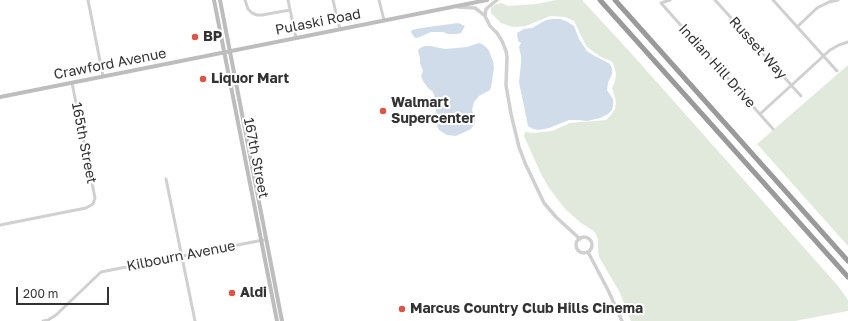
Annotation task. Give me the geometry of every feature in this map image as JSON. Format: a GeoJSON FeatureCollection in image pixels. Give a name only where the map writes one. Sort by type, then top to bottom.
{"type":"FeatureCollection","features":[{"type":"Feature","properties":{"kind":"highway"},"geometry":{"type":"LineString","coordinates":[[600,0],[848,277]]}},
{"type":"Feature","properties":{"kind":"highway"},"geometry":{"type":"LineString","coordinates":[[615,0],[848,261]]}},
{"type":"Feature","properties":{"kind":"main road","name":"167th Street"},"geometry":{"type":"LineString","coordinates":[[214,0],[277,321]]}},
{"type":"Feature","properties":{"kind":"main road","name":"167th Street"},"geometry":{"type":"LineString","coordinates":[[220,0],[282,321]]}},
{"type":"Feature","properties":{"kind":"main road","name":"Pulaski Road"},"geometry":{"type":"LineString","coordinates":[[224,52],[487,0]]}},
{"type":"Feature","properties":{"kind":"main road","name":"Crawford Avenue"},"geometry":{"type":"LineString","coordinates":[[0,97],[224,52]]}},
{"type":"Feature","properties":{"kind":"street"},"geometry":{"type":"LineString","coordinates":[[88,0],[103,76]]}},
{"type":"Feature","properties":{"kind":"street"},"geometry":{"type":"LineString","coordinates":[[245,0],[250,11],[257,15],[290,10]]}},
{"type":"Feature","properties":{"kind":"street"},"geometry":{"type":"LineString","coordinates":[[288,0],[296,38]]}},
{"type":"Feature","properties":{"kind":"street"},"geometry":{"type":"LineString","coordinates":[[333,0],[340,29]]}},
{"type":"Feature","properties":{"kind":"street"},"geometry":{"type":"LineString","coordinates":[[379,0],[384,20]]}},
{"type":"Feature","properties":{"kind":"street"},"geometry":{"type":"LineString","coordinates":[[485,16],[486,9],[498,0]]}},
{"type":"Feature","properties":{"kind":"street","name":"Indian Hill Drive"},"geometry":{"type":"LineString","coordinates":[[670,0],[661,3],[773,129]]}},
{"type":"Feature","properties":{"kind":"street","name":"Russet Way"},"geometry":{"type":"LineString","coordinates":[[715,0],[801,96]]}},
{"type":"Feature","properties":{"kind":"street"},"geometry":{"type":"LineString","coordinates":[[773,0],[837,71]]}},
{"type":"Feature","properties":{"kind":"street"},"geometry":{"type":"LineString","coordinates":[[797,27],[817,8],[828,2],[838,0]]}},
{"type":"Feature","properties":{"kind":"street"},"geometry":{"type":"LineString","coordinates":[[454,6],[475,8],[480,10],[490,26],[500,37],[506,51],[506,85],[516,136],[525,163],[544,203],[556,217],[580,239],[585,238],[590,240],[592,247],[588,252],[582,253],[578,250],[577,243],[580,239]]}},
{"type":"Feature","properties":{"kind":"street"},"geometry":{"type":"LineString","coordinates":[[760,114],[823,56],[835,47],[848,42]]}},
{"type":"Feature","properties":{"kind":"street","name":"165th Street"},"geometry":{"type":"LineString","coordinates":[[0,225],[86,208],[94,204],[95,198],[72,82]]}},
{"type":"Feature","properties":{"kind":"street"},"geometry":{"type":"LineString","coordinates":[[166,179],[195,321]]}},
{"type":"Feature","properties":{"kind":"street","name":"Kilbourn Avenue"},"geometry":{"type":"LineString","coordinates":[[43,321],[56,315],[101,272],[267,239]]}},
{"type":"Feature","properties":{"kind":"street"},"geometry":{"type":"LineString","coordinates":[[588,252],[622,321]]}},
{"type":"Feature","properties":{"kind":"shaded area"},"geometry":{"type":"Polygon","coordinates":[[[556,0],[582,0],[839,287],[848,300],[848,311],[795,321],[631,321],[620,293],[599,257],[598,239],[595,232],[581,223],[565,209],[549,188],[524,136],[525,132],[533,133],[552,131],[570,123],[606,120],[615,109],[616,101],[612,88],[616,73],[613,63],[586,46],[574,21],[565,17],[550,16],[526,26],[513,27],[501,23],[491,13],[491,8],[496,4],[502,3],[508,6],[537,4],[556,0]]]}},
{"type":"Feature","properties":{"kind":"shaded area"},"geometry":{"type":"Polygon","coordinates":[[[848,65],[848,246],[757,144],[848,65]]]}},
{"type":"Feature","properties":{"kind":"water"},"geometry":{"type":"Polygon","coordinates":[[[560,19],[574,26],[579,39],[587,51],[610,64],[612,74],[607,90],[613,99],[613,106],[612,110],[608,114],[600,118],[587,121],[569,120],[549,128],[539,130],[528,126],[519,82],[521,56],[519,47],[521,43],[518,41],[517,33],[524,29],[532,28],[546,20],[560,19]]]}},
{"type":"Feature","properties":{"kind":"water"},"geometry":{"type":"Polygon","coordinates":[[[458,23],[465,26],[461,33],[457,34],[431,32],[417,38],[414,37],[411,32],[412,30],[421,28],[458,23]]]}},
{"type":"Feature","properties":{"kind":"water"},"geometry":{"type":"Polygon","coordinates":[[[479,43],[488,49],[493,61],[494,68],[490,90],[479,96],[474,102],[472,110],[475,123],[471,129],[456,136],[447,135],[439,130],[436,124],[435,117],[437,103],[433,92],[428,88],[421,76],[423,71],[418,50],[425,46],[445,49],[467,47],[479,43]]]}},
{"type":"Feature","properties":{"kind":"place","name":"BP"},"geometry":{"type":"Point","coordinates":[195,37]}},
{"type":"Feature","properties":{"kind":"place","name":"Liquor Mart"},"geometry":{"type":"Point","coordinates":[203,79]}},
{"type":"Feature","properties":{"kind":"place","name":"Walmart Supercenter"},"geometry":{"type":"Point","coordinates":[383,111]}},
{"type":"Feature","properties":{"kind":"place","name":"Aldi"},"geometry":{"type":"Point","coordinates":[232,293]}},
{"type":"Feature","properties":{"kind":"place","name":"Marcus Country Club Hills Cinema"},"geometry":{"type":"Point","coordinates":[402,309]}}]}
